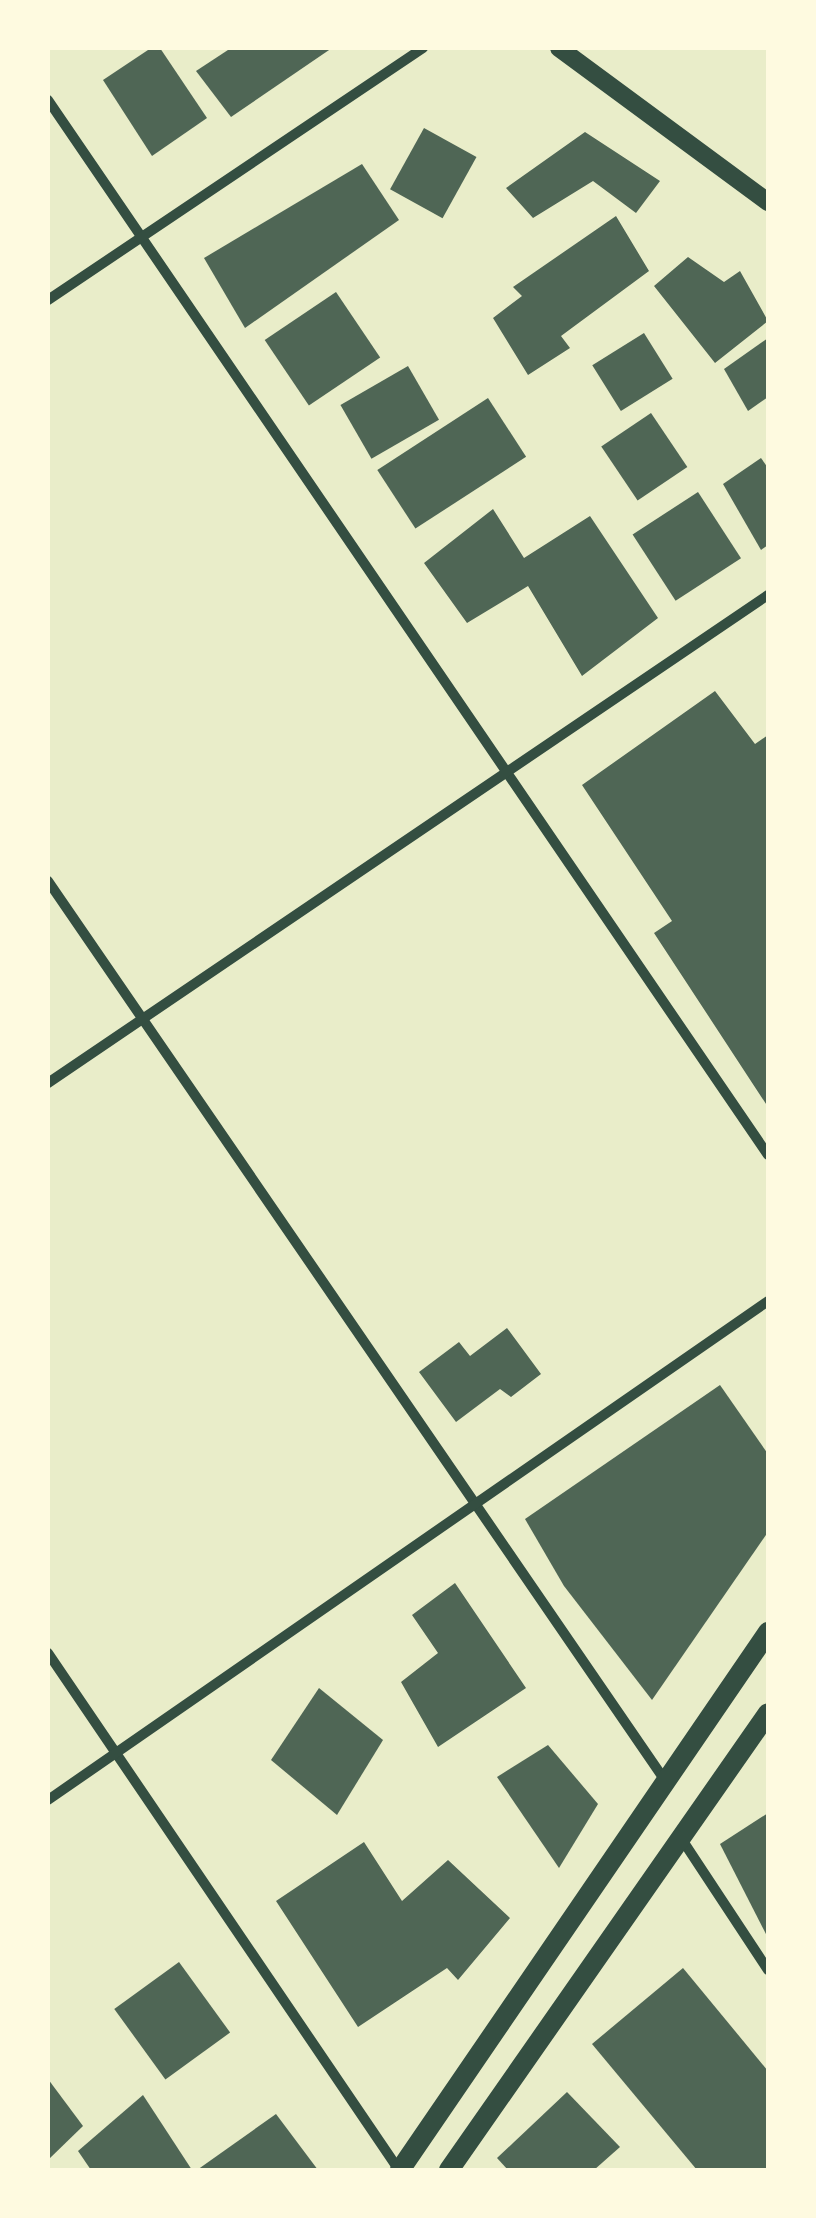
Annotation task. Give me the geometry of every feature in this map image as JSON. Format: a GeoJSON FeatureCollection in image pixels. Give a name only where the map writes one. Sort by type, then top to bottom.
{"type":"FeatureCollection","features":[{"type":"Feature","properties":{"kind":"main road"},"geometry":{"type":"LineString","coordinates":[[400,2170],[768,1632]]}},
{"type":"Feature","properties":{"kind":"main road"},"geometry":{"type":"LineString","coordinates":[[449,2170],[768,1712]]}},
{"type":"Feature","properties":{"kind":"street"},"geometry":{"type":"LineString","coordinates":[[48,300],[423,48]]}},
{"type":"Feature","properties":{"kind":"street"},"geometry":{"type":"LineString","coordinates":[[559,48],[768,202]]}},
{"type":"Feature","properties":{"kind":"street"},"geometry":{"type":"LineString","coordinates":[[48,100],[768,1155]]}},
{"type":"Feature","properties":{"kind":"street"},"geometry":{"type":"LineString","coordinates":[[48,1083],[768,595]]}},
{"type":"Feature","properties":{"kind":"street"},"geometry":{"type":"LineString","coordinates":[[48,881],[666,1783]]}},
{"type":"Feature","properties":{"kind":"street"},"geometry":{"type":"LineString","coordinates":[[48,1800],[768,1302]]}},
{"type":"Feature","properties":{"kind":"street"},"geometry":{"type":"LineString","coordinates":[[48,1653],[400,2170]]}},
{"type":"Feature","properties":{"kind":"street"},"geometry":{"type":"LineString","coordinates":[[681,1838],[768,1970]]}},
{"type":"Feature","properties":{"kind":"building"},"geometry":{"type":"Polygon","coordinates":[[[151,48],[160,48],[207,118],[152,156],[103,80],[151,48]]]}},
{"type":"Feature","properties":{"kind":"building"},"geometry":{"type":"Polygon","coordinates":[[[231,48],[332,48],[231,117],[196,71],[231,48]]]}},
{"type":"Feature","properties":{"kind":"building"},"geometry":{"type":"Polygon","coordinates":[[[424,128],[476,157],[443,218],[390,189],[424,128]]]}},
{"type":"Feature","properties":{"kind":"building"},"geometry":{"type":"Polygon","coordinates":[[[585,132],[660,181],[636,213],[593,181],[533,218],[506,188],[585,132]]]}},
{"type":"Feature","properties":{"kind":"building"},"geometry":{"type":"Polygon","coordinates":[[[362,164],[399,220],[245,328],[204,258],[362,164]]]}},
{"type":"Feature","properties":{"kind":"building"},"geometry":{"type":"Polygon","coordinates":[[[616,216],[649,271],[561,336],[570,348],[528,375],[493,318],[522,296],[513,287],[616,216]]]}},
{"type":"Feature","properties":{"kind":"building"},"geometry":{"type":"Polygon","coordinates":[[[688,257],[724,282],[740,271],[768,321],[715,363],[654,286],[688,257]]]}},
{"type":"Feature","properties":{"kind":"building"},"geometry":{"type":"Polygon","coordinates":[[[336,292],[380,357],[309,406],[265,340],[336,292]]]}},
{"type":"Feature","properties":{"kind":"building"},"geometry":{"type":"Polygon","coordinates":[[[644,333],[673,379],[621,411],[592,365],[644,333]]]}},
{"type":"Feature","properties":{"kind":"building"},"geometry":{"type":"Polygon","coordinates":[[[768,338],[768,397],[748,411],[724,369],[768,338]]]}},
{"type":"Feature","properties":{"kind":"building"},"geometry":{"type":"Polygon","coordinates":[[[408,366],[439,420],[371,459],[340,405],[408,366]]]}},
{"type":"Feature","properties":{"kind":"building"},"geometry":{"type":"Polygon","coordinates":[[[488,398],[526,457],[415,529],[377,470],[488,398]]]}},
{"type":"Feature","properties":{"kind":"building"},"geometry":{"type":"Polygon","coordinates":[[[651,413],[687,467],[638,500],[601,447],[651,413]]]}},
{"type":"Feature","properties":{"kind":"building"},"geometry":{"type":"Polygon","coordinates":[[[761,458],[768,468],[768,545],[761,550],[723,484],[761,458]]]}},
{"type":"Feature","properties":{"kind":"building"},"geometry":{"type":"Polygon","coordinates":[[[698,492],[741,558],[676,601],[633,534],[698,492]]]}},
{"type":"Feature","properties":{"kind":"building"},"geometry":{"type":"Polygon","coordinates":[[[493,509],[524,558],[590,516],[658,618],[582,676],[528,586],[467,623],[424,563],[493,509]]]}},
{"type":"Feature","properties":{"kind":"building"},"geometry":{"type":"Polygon","coordinates":[[[715,691],[755,744],[768,735],[768,1107],[654,933],[672,921],[582,785],[715,691]]]}},
{"type":"Feature","properties":{"kind":"building"},"geometry":{"type":"Polygon","coordinates":[[[507,1328],[541,1374],[511,1397],[500,1389],[456,1422],[419,1372],[459,1342],[470,1356],[507,1328]]]}},
{"type":"Feature","properties":{"kind":"building"},"geometry":{"type":"Polygon","coordinates":[[[720,1385],[768,1454],[768,1532],[652,1700],[564,1586],[525,1519],[720,1385]]]}},
{"type":"Feature","properties":{"kind":"building"},"geometry":{"type":"Polygon","coordinates":[[[455,1583],[526,1688],[438,1747],[401,1682],[438,1653],[412,1615],[455,1583]]]}},
{"type":"Feature","properties":{"kind":"building"},"geometry":{"type":"Polygon","coordinates":[[[319,1688],[383,1740],[337,1815],[271,1760],[319,1688]]]}},
{"type":"Feature","properties":{"kind":"building"},"geometry":{"type":"Polygon","coordinates":[[[548,1745],[598,1804],[559,1868],[497,1777],[548,1745]]]}},
{"type":"Feature","properties":{"kind":"building"},"geometry":{"type":"Polygon","coordinates":[[[768,1813],[768,1938],[720,1844],[768,1813]]]}},
{"type":"Feature","properties":{"kind":"building"},"geometry":{"type":"Polygon","coordinates":[[[364,1842],[402,1901],[448,1860],[510,1918],[458,1980],[447,1968],[358,2027],[276,1901],[364,1842]]]}},
{"type":"Feature","properties":{"kind":"building"},"geometry":{"type":"Polygon","coordinates":[[[179,1962],[230,2032],[165,2079],[114,2009],[179,1962]]]}},
{"type":"Feature","properties":{"kind":"building"},"geometry":{"type":"Polygon","coordinates":[[[683,1968],[768,2071],[768,2170],[697,2170],[592,2044],[683,1968]]]}},
{"type":"Feature","properties":{"kind":"building"},"geometry":{"type":"Polygon","coordinates":[[[48,2079],[83,2126],[48,2160],[48,2079]]]}},
{"type":"Feature","properties":{"kind":"building"},"geometry":{"type":"Polygon","coordinates":[[[567,2092],[620,2147],[594,2170],[508,2170],[497,2158],[567,2092]]]}},
{"type":"Feature","properties":{"kind":"building"},"geometry":{"type":"Polygon","coordinates":[[[143,2095],[192,2170],[91,2170],[78,2151],[143,2095]]]}},
{"type":"Feature","properties":{"kind":"building"},"geometry":{"type":"Polygon","coordinates":[[[276,2114],[318,2170],[197,2170],[276,2114]]]}}]}
